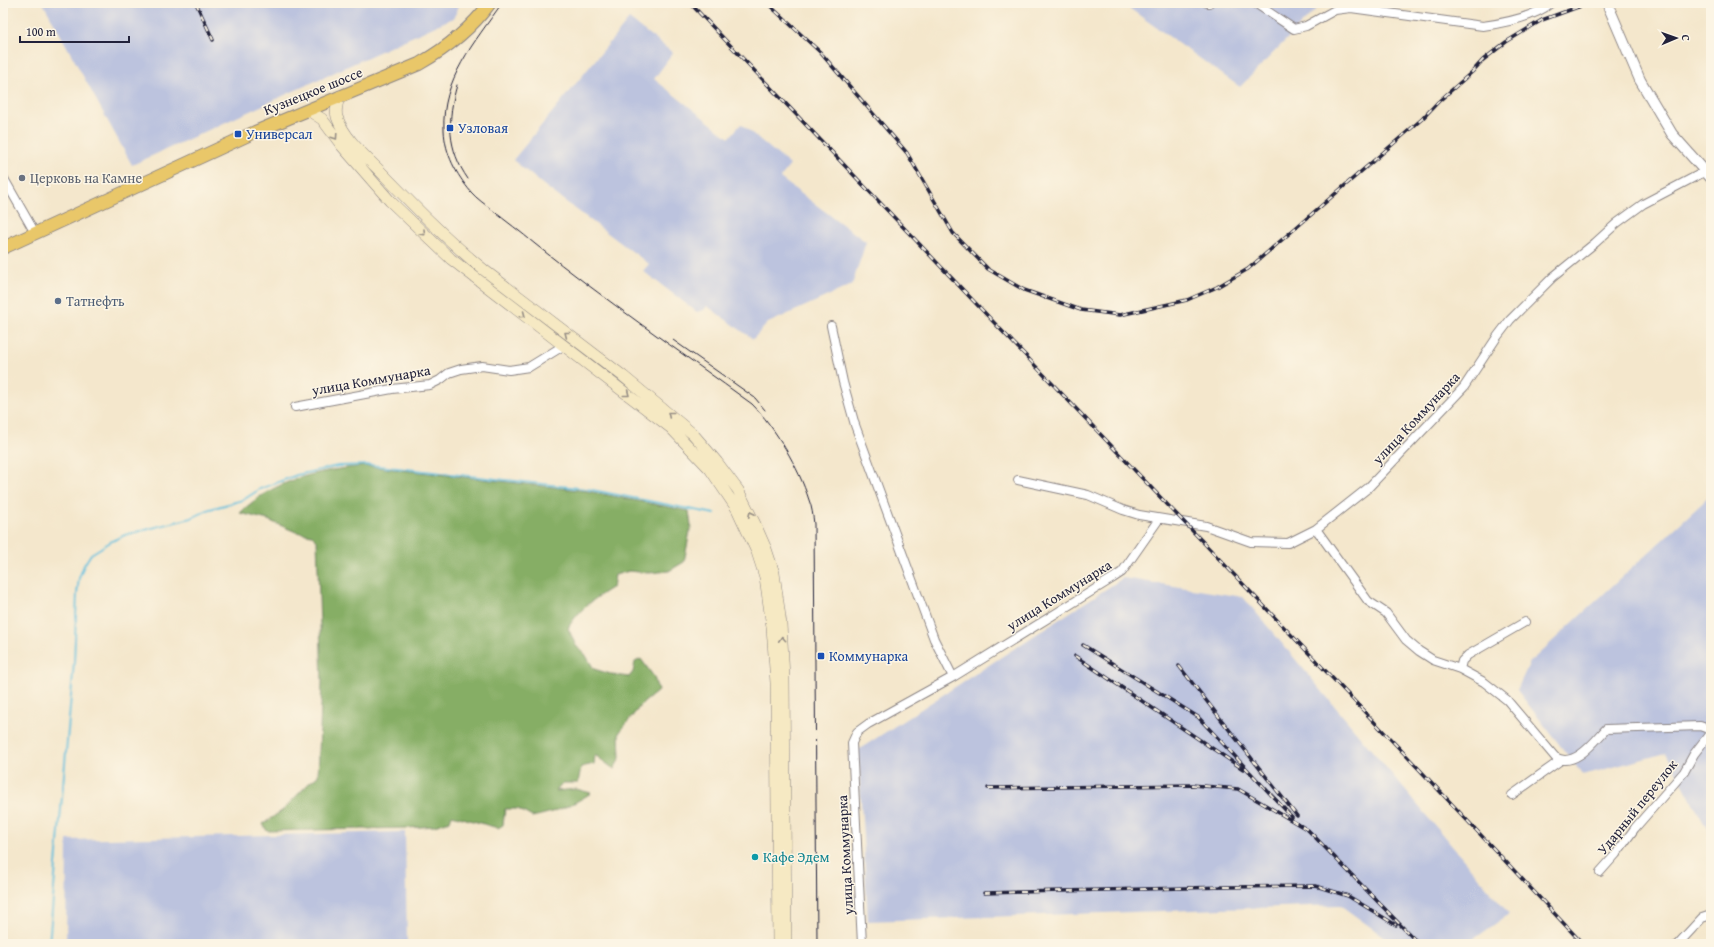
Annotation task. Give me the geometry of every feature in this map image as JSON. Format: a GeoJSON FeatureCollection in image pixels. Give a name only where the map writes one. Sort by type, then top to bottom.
{"type":"FeatureCollection","features":[{"type":"Feature","properties":{"kind":"main road","name":"Кузнецкое шоссе"},"geometry":{"type":"LineString","coordinates":[[3,248],[255,132],[340,96],[407,70],[439,53],[456,40],[490,3]]}},
{"type":"Feature","properties":{"kind":"main road"},"geometry":{"type":"LineString","coordinates":[[340,96],[336,108],[337,116],[344,131],[360,150],[425,217],[459,250],[679,421],[717,462],[746,504],[766,549],[774,573],[781,624],[784,677],[786,944]]}},
{"type":"Feature","properties":{"kind":"main road"},"geometry":{"type":"LineString","coordinates":[[308,110],[322,119],[342,146],[385,196],[438,248],[472,276],[670,428],[698,455],[730,497],[757,552],[765,577],[769,601],[776,683],[778,944]]}},
{"type":"Feature","properties":{"kind":"street"},"geometry":{"type":"LineString","coordinates":[[1255,3],[1294,29],[1306,26],[1335,10],[1351,8],[1370,9],[1427,19],[1483,26],[1503,23],[1526,16],[1551,3]]}},
{"type":"Feature","properties":{"kind":"street"},"geometry":{"type":"LineString","coordinates":[[1608,3],[1640,80],[1672,134],[1708,175]]}},
{"type":"Feature","properties":{"kind":"street","name":"улица Коммунарка"},"geometry":{"type":"LineString","coordinates":[[862,944],[852,744],[857,732],[868,724],[953,677],[1114,578],[1122,572],[1159,519],[1206,526],[1251,542],[1264,543],[1288,543],[1316,529],[1368,488],[1459,393],[1510,320],[1553,277],[1595,243],[1616,223],[1643,204],[1708,175]]}},
{"type":"Feature","properties":{"kind":"street"},"geometry":{"type":"LineString","coordinates":[[3,177],[35,233]]}},
{"type":"Feature","properties":{"kind":"street"},"geometry":{"type":"LineString","coordinates":[[831,326],[843,382],[855,426],[934,639],[953,677]]}},
{"type":"Feature","properties":{"kind":"street","name":"улица Коммунарка"},"geometry":{"type":"LineString","coordinates":[[295,407],[385,390],[430,385],[449,373],[461,369],[482,366],[509,370],[529,367],[563,346]]}},
{"type":"Feature","properties":{"kind":"street"},"geometry":{"type":"LineString","coordinates":[[1018,480],[1088,495],[1123,510],[1159,519]]}},
{"type":"Feature","properties":{"kind":"street"},"geometry":{"type":"LineString","coordinates":[[1316,529],[1368,600],[1386,613],[1406,640],[1418,651],[1433,660],[1472,674],[1507,700],[1555,757],[1561,760],[1572,760],[1590,746],[1606,729],[1700,726],[1709,733]]}},
{"type":"Feature","properties":{"kind":"street"},"geometry":{"type":"LineString","coordinates":[[1460,669],[1462,661],[1468,655],[1525,622]]}},
{"type":"Feature","properties":{"kind":"street","name":"Ударный переулок"},"geometry":{"type":"LineString","coordinates":[[1600,872],[1616,854],[1635,828],[1684,772],[1709,733]]}},
{"type":"Feature","properties":{"kind":"street"},"geometry":{"type":"LineString","coordinates":[[1512,795],[1561,760]]}},
{"type":"Feature","properties":{"kind":"street"},"geometry":{"type":"LineString","coordinates":[[1678,944],[1702,918],[1711,915]]}},
{"type":"Feature","properties":{"kind":"shaded area","name":"Универсал"},"geometry":{"type":"Polygon","coordinates":[[[43,3],[459,3],[455,17],[132,165],[43,3]]]}},
{"type":"Feature","properties":{"kind":"shaded area"},"geometry":{"type":"Polygon","coordinates":[[[1122,3],[1322,3],[1240,87],[1122,3]]]}},
{"type":"Feature","properties":{"kind":"shaded area"},"geometry":{"type":"Polygon","coordinates":[[[629,19],[673,53],[654,79],[729,138],[741,124],[790,165],[780,178],[866,242],[852,285],[768,323],[753,339],[707,306],[704,310],[697,312],[643,271],[649,264],[546,187],[513,160],[629,19]]]}},
{"type":"Feature","properties":{"kind":"shaded area"},"geometry":{"type":"Polygon","coordinates":[[[1711,495],[1711,836],[1666,753],[1583,775],[1517,690],[1530,662],[1711,495]]]}},
{"type":"Feature","properties":{"kind":"shaded area"},"geometry":{"type":"Polygon","coordinates":[[[1123,578],[1243,597],[1509,914],[1467,944],[1394,944],[1340,905],[868,921],[858,750],[1123,578]]]}},
{"type":"Feature","properties":{"kind":"shaded area"},"geometry":{"type":"Polygon","coordinates":[[[405,832],[407,944],[66,944],[67,840],[405,832]]]}},
{"type":"Feature","properties":{"kind":"green space"},"geometry":{"type":"Polygon","coordinates":[[[366,466],[587,491],[689,511],[691,526],[684,562],[669,571],[649,573],[629,571],[615,575],[613,587],[588,605],[568,628],[576,646],[585,654],[594,669],[614,675],[629,677],[633,672],[635,662],[641,659],[654,677],[658,691],[641,705],[619,733],[620,758],[614,769],[595,755],[594,764],[581,767],[578,783],[563,783],[556,791],[576,789],[591,793],[577,802],[563,808],[532,817],[518,809],[505,809],[503,825],[498,828],[452,815],[450,821],[434,826],[408,828],[267,831],[263,824],[283,810],[309,783],[318,776],[322,682],[317,540],[312,535],[296,532],[268,520],[240,513],[253,501],[283,484],[298,478],[332,470],[366,466]]]}},
{"type":"Feature","properties":{"kind":"waterway"},"geometry":{"type":"LineString","coordinates":[[49,944],[74,662],[77,594],[79,578],[84,565],[91,554],[125,535],[191,518],[210,509],[243,500],[260,489],[297,475],[338,466],[370,465],[587,489],[715,514]]}},
{"type":"Feature","properties":{"kind":"tram line"},"geometry":{"type":"LineString","coordinates":[[502,3],[462,62],[448,95],[444,130],[449,155],[456,171],[478,199],[561,265],[752,404],[761,413],[778,436],[793,462],[805,488],[810,503],[814,524],[817,944]]}},
{"type":"Feature","properties":{"kind":"tram line"},"geometry":{"type":"LineString","coordinates":[[457,85],[452,110],[451,134],[456,156],[468,179]]}},
{"type":"Feature","properties":{"kind":"tram line"},"geometry":{"type":"LineString","coordinates":[[673,340],[755,398],[765,410]]}},
{"type":"Feature","properties":{"kind":"railway"},"geometry":{"type":"LineString","coordinates":[[196,3],[213,40]]}},
{"type":"Feature","properties":{"kind":"railway"},"geometry":{"type":"LineString","coordinates":[[690,3],[1418,768],[1583,944]]}},
{"type":"Feature","properties":{"kind":"railway"},"geometry":{"type":"LineString","coordinates":[[767,3],[820,52],[907,153],[953,233],[988,269],[1024,290],[1081,310],[1120,315],[1187,300],[1217,287],[1248,269],[1422,119],[1483,60],[1506,42],[1542,20],[1589,3]]}},
{"type":"Feature","properties":{"kind":"railway"},"geometry":{"type":"LineString","coordinates":[[1083,645],[1198,717],[1292,817]]}},
{"type":"Feature","properties":{"kind":"railway"},"geometry":{"type":"LineString","coordinates":[[1075,656],[1243,769]]}},
{"type":"Feature","properties":{"kind":"railway"},"geometry":{"type":"LineString","coordinates":[[1179,666],[1297,816]]}},
{"type":"Feature","properties":{"kind":"railway"},"geometry":{"type":"LineString","coordinates":[[988,788],[1192,785],[1238,789],[1308,830],[1419,944]]}},
{"type":"Feature","properties":{"kind":"railway"},"geometry":{"type":"LineString","coordinates":[[984,893],[1316,886],[1348,896],[1396,925]]}},
{"type":"Feature","properties":{"kind":"place","name":"Узловая"},"geometry":{"type":"Point","coordinates":[450,128]}},
{"type":"Feature","properties":{"kind":"place","name":"Универсал"},"geometry":{"type":"Point","coordinates":[238,134]}},
{"type":"Feature","properties":{"kind":"place","name":"Церковь на Камне"},"geometry":{"type":"Point","coordinates":[22,178]}},
{"type":"Feature","properties":{"kind":"place","name":"Татнефть"},"geometry":{"type":"Point","coordinates":[58,301]}},
{"type":"Feature","properties":{"kind":"place","name":"Коммунарка"},"geometry":{"type":"Point","coordinates":[821,656]}},
{"type":"Feature","properties":{"kind":"place","name":"Кафе Эдем"},"geometry":{"type":"Point","coordinates":[755,857]}}]}
